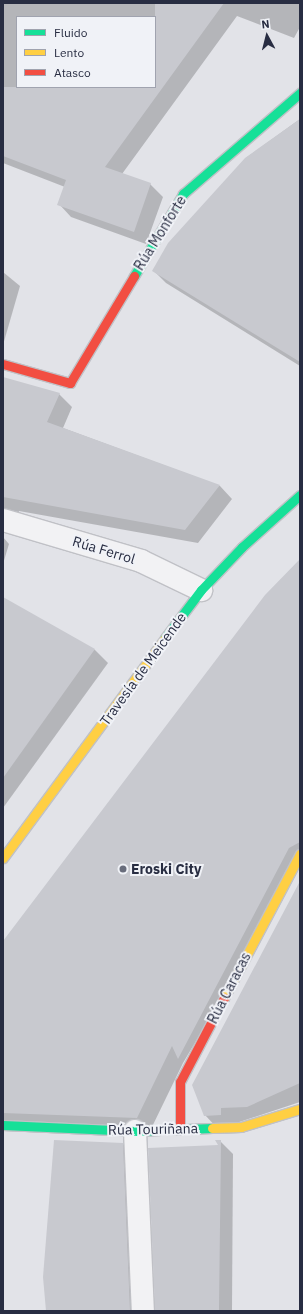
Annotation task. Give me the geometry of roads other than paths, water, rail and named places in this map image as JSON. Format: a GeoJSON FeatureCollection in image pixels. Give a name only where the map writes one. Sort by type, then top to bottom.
{"type":"FeatureCollection","features":[{"type":"Feature","properties":{"kind":"street","name":"Rúa Monforte"},"geometry":{"type":"LineString","coordinates":[[3,364],[70,383],[183,194],[300,93]]}},
{"type":"Feature","properties":{"kind":"street","name":"Travesía de Meicende"},"geometry":{"type":"LineString","coordinates":[[3,858],[201,590],[242,547],[300,495]]}},
{"type":"Feature","properties":{"kind":"street","name":"Rúa Ferrol"},"geometry":{"type":"LineString","coordinates":[[3,520],[141,561],[201,590]]}},
{"type":"Feature","properties":{"kind":"street","name":"Rúa Caracas"},"geometry":{"type":"LineString","coordinates":[[180,1128],[180,1082],[300,854]]}},
{"type":"Feature","properties":{"kind":"street","name":"Rúa Touriñana"},"geometry":{"type":"LineString","coordinates":[[3,1125],[135,1131],[180,1128],[241,1127],[300,1109]]}},
{"type":"Feature","properties":{"kind":"street"},"geometry":{"type":"LineString","coordinates":[[135,1131],[143,1311]]}},
{"type":"Feature","properties":{"kind":"place","name":"Eroski City"},"geometry":{"type":"Point","coordinates":[123,869]}}]}
